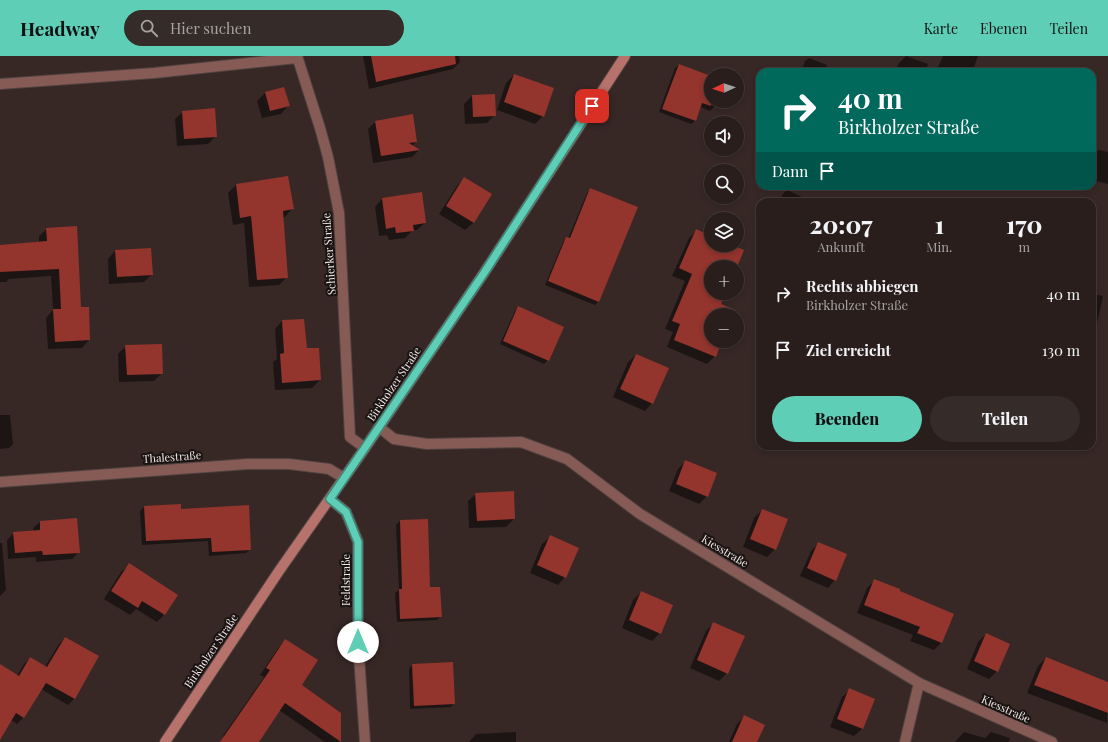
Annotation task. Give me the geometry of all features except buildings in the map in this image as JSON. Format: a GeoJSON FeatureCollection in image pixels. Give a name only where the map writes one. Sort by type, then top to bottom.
{"type":"FeatureCollection","features":[{"type":"Feature","properties":{"kind":"street","name":"Birkholzer Straße"},"geometry":{"type":"LineString","coordinates":[[165,742],[279,571],[330,499],[484,273],[624,56]]}},
{"type":"Feature","properties":{"kind":"street"},"geometry":{"type":"LineString","coordinates":[[0,84],[154,73],[297,57]]}},
{"type":"Feature","properties":{"kind":"street","name":"Schierker Straße"},"geometry":{"type":"LineString","coordinates":[[297,57],[328,157],[339,213],[350,438],[365,448]]}},
{"type":"Feature","properties":{"kind":"street","name":"Kiesstraße"},"geometry":{"type":"LineString","coordinates":[[379,427],[394,438],[427,444],[521,442],[567,459],[640,514],[919,684],[1052,742]]}},
{"type":"Feature","properties":{"kind":"street","name":"Thalestraße"},"geometry":{"type":"LineString","coordinates":[[0,482],[248,464],[289,464],[329,469],[344,478]]}},
{"type":"Feature","properties":{"kind":"street","name":"Feldstraße"},"geometry":{"type":"LineString","coordinates":[[330,499],[346,512],[358,542],[358,642],[365,742]]}},
{"type":"Feature","properties":{"kind":"street"},"geometry":{"type":"LineString","coordinates":[[905,742],[919,684]]}},
{"type":"Feature","properties":{"kind":"route"},"geometry":{"type":"LineString","coordinates":[[358,642],[358,542],[346,512],[330,499],[484,273],[592,106]]}}]}
